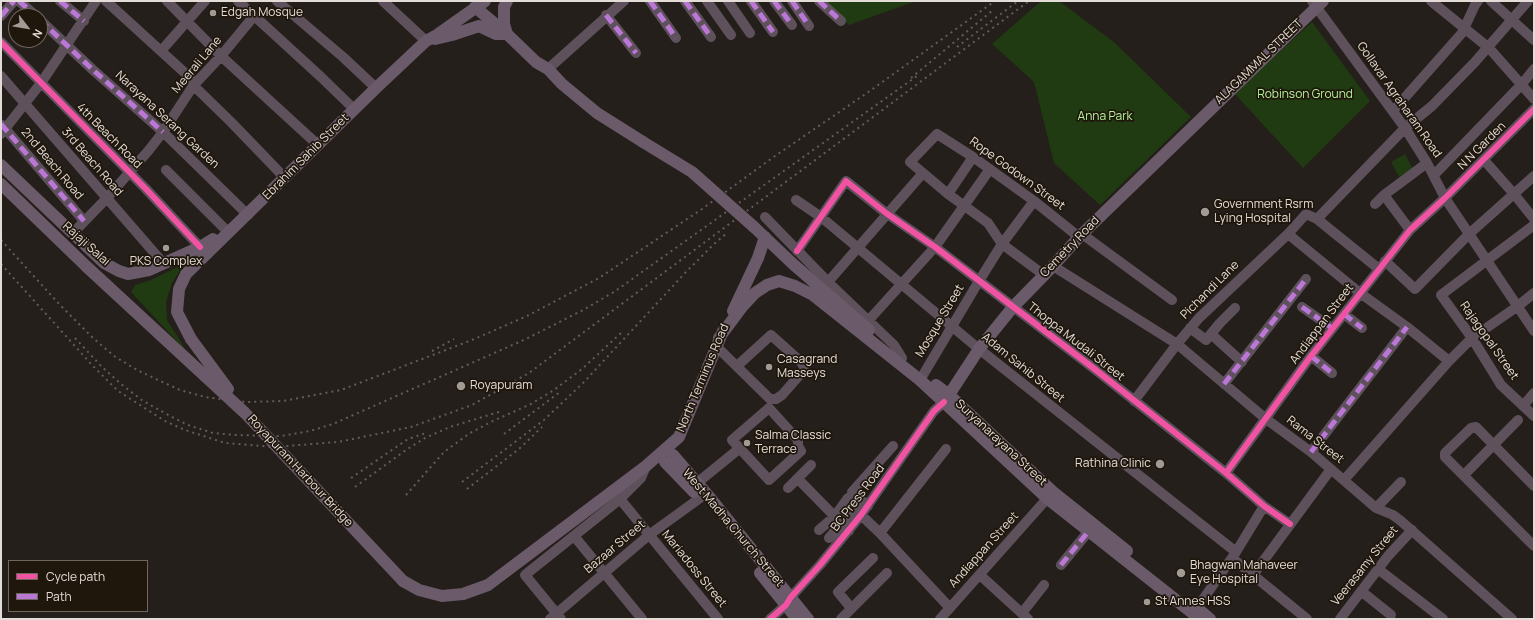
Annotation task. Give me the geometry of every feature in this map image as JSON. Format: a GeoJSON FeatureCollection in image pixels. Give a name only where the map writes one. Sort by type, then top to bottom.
{"type":"FeatureCollection","features":[{"type":"Feature","properties":{"kind":"main road"},"geometry":{"type":"LineString","coordinates":[[426,41],[480,26],[496,34],[507,34],[504,24],[504,7],[507,1]]}},
{"type":"Feature","properties":{"kind":"main road","name":"ALAGAMMAL STREET"},"geometry":{"type":"LineString","coordinates":[[1212,107],[1317,2]]}},
{"type":"Feature","properties":{"kind":"main road","name":"Ebrahim Sahib Street"},"geometry":{"type":"LineString","coordinates":[[246,413],[191,339],[177,312],[179,289],[186,274],[248,215],[354,109],[426,41],[437,35],[476,3]]}},
{"type":"Feature","properties":{"kind":"main road","name":"Suryanarayana Street"},"geometry":{"type":"LineString","coordinates":[[476,3],[536,62],[548,69],[562,84],[597,113],[692,172],[793,264],[923,375],[1051,495],[1088,532],[1198,614],[1210,619]]}},
{"type":"Feature","properties":{"kind":"main road","name":"Cemetry Road"},"geometry":{"type":"LineString","coordinates":[[946,398],[979,349],[1013,307],[1081,235],[1212,107]]}},
{"type":"Feature","properties":{"kind":"main road","name":"Rajaji Salai"},"geometry":{"type":"LineString","coordinates":[[1,166],[104,263],[118,271],[128,274],[149,270],[200,248],[248,215]]}},
{"type":"Feature","properties":{"kind":"main road","name":"Rajaji Salai"},"geometry":{"type":"LineString","coordinates":[[1,184],[87,267]]}},
{"type":"Feature","properties":{"kind":"main road","name":"North Terminus Road"},"geometry":{"type":"LineString","coordinates":[[532,551],[646,466],[679,437],[718,342],[758,258],[765,237]]}},
{"type":"Feature","properties":{"kind":"main road","name":"Royapuram Harbour Bridge"},"geometry":{"type":"LineString","coordinates":[[87,267],[246,413],[403,581],[419,590],[442,596],[463,594],[488,584],[532,551]]}},
{"type":"Feature","properties":{"kind":"main road","name":"Suryanarayana Street"},"geometry":{"type":"LineString","coordinates":[[718,342],[742,306],[755,293],[767,285],[779,281],[795,286],[813,295],[920,380],[946,398]]}},
{"type":"Feature","properties":{"kind":"main road"},"geometry":{"type":"LineString","coordinates":[[646,466],[669,458],[679,437]]}},
{"type":"Feature","properties":{"kind":"main road","name":"West Madha Church Street"},"geometry":{"type":"LineString","coordinates":[[669,458],[695,481],[788,601],[797,619]]}},
{"type":"Feature","properties":{"kind":"main road","name":"West Madha Church Street"},"geometry":{"type":"LineString","coordinates":[[669,458],[700,498],[788,601],[808,619]]}},
{"type":"Feature","properties":{"kind":"main road","name":"Suryanarayana Street"},"geometry":{"type":"LineString","coordinates":[[1051,495],[1198,614]]}},
{"type":"Feature","properties":{"kind":"street"},"geometry":{"type":"LineString","coordinates":[[1,16],[14,1]]}},
{"type":"Feature","properties":{"kind":"street"},"geometry":{"type":"LineString","coordinates":[[19,1],[27,8]]}},
{"type":"Feature","properties":{"kind":"street"},"geometry":{"type":"LineString","coordinates":[[60,1],[84,20]]}},
{"type":"Feature","properties":{"kind":"street"},"geometry":{"type":"LineString","coordinates":[[2,129],[25,105],[68,45],[96,1]]}},
{"type":"Feature","properties":{"kind":"street"},"geometry":{"type":"LineString","coordinates":[[106,1],[161,50],[285,178]]}},
{"type":"Feature","properties":{"kind":"street"},"geometry":{"type":"LineString","coordinates":[[167,1],[221,56],[318,145]]}},
{"type":"Feature","properties":{"kind":"street"},"geometry":{"type":"LineString","coordinates":[[161,50],[205,1]]}},
{"type":"Feature","properties":{"kind":"street"},"geometry":{"type":"LineString","coordinates":[[277,1],[343,57],[376,88]]}},
{"type":"Feature","properties":{"kind":"street"},"geometry":{"type":"LineString","coordinates":[[383,1],[426,41]]}},
{"type":"Feature","properties":{"kind":"street"},"geometry":{"type":"LineString","coordinates":[[548,69],[624,1]]}},
{"type":"Feature","properties":{"kind":"street"},"geometry":{"type":"LineString","coordinates":[[650,1],[676,38]]}},
{"type":"Feature","properties":{"kind":"street"},"geometry":{"type":"LineString","coordinates":[[685,1],[711,37]]}},
{"type":"Feature","properties":{"kind":"street"},"geometry":{"type":"LineString","coordinates":[[707,1],[731,35]]}},
{"type":"Feature","properties":{"kind":"street"},"geometry":{"type":"LineString","coordinates":[[728,1],[750,33]]}},
{"type":"Feature","properties":{"kind":"street"},"geometry":{"type":"LineString","coordinates":[[751,1],[773,32]]}},
{"type":"Feature","properties":{"kind":"street"},"geometry":{"type":"LineString","coordinates":[[774,1],[792,25]]}},
{"type":"Feature","properties":{"kind":"street"},"geometry":{"type":"LineString","coordinates":[[792,1],[809,26]]}},
{"type":"Feature","properties":{"kind":"street"},"geometry":{"type":"LineString","coordinates":[[819,1],[841,21]]}},
{"type":"Feature","properties":{"kind":"street"},"geometry":{"type":"LineString","coordinates":[[1303,1],[1317,2]]}},
{"type":"Feature","properties":{"kind":"street"},"geometry":{"type":"LineString","coordinates":[[1432,1],[1489,48],[1534,99]]}},
{"type":"Feature","properties":{"kind":"street"},"geometry":{"type":"LineString","coordinates":[[1393,111],[1462,33],[1464,26],[1478,1]]}},
{"type":"Feature","properties":{"kind":"street"},"geometry":{"type":"LineString","coordinates":[[1491,1],[1534,40]]}},
{"type":"Feature","properties":{"kind":"street"},"geometry":{"type":"LineString","coordinates":[[1379,269],[1317,219],[1405,128],[1432,106],[1489,48],[1528,1]]}},
{"type":"Feature","properties":{"kind":"street"},"geometry":{"type":"LineString","coordinates":[[242,2],[254,16],[322,76],[354,109]]}},
{"type":"Feature","properties":{"kind":"street","name":"Gollavar Agraharam Road"},"geometry":{"type":"LineString","coordinates":[[1317,2],[1405,128],[1427,162],[1445,198],[1534,331]]}},
{"type":"Feature","properties":{"kind":"street","name":"Meerali Lane"},"geometry":{"type":"LineString","coordinates":[[73,233],[107,198],[149,150],[195,84],[221,56],[254,16]]}},
{"type":"Feature","properties":{"kind":"street"},"geometry":{"type":"LineString","coordinates":[[606,16],[636,53]]}},
{"type":"Feature","properties":{"kind":"street","name":"Narayana Serang Garden"},"geometry":{"type":"LineString","coordinates":[[48,27],[92,69],[163,132],[248,215]]}},
{"type":"Feature","properties":{"kind":"street","name":"4th Beach Road"},"geometry":{"type":"LineString","coordinates":[[1,42],[129,172],[200,248]]}},
{"type":"Feature","properties":{"kind":"street"},"geometry":{"type":"LineString","coordinates":[[1434,175],[1522,84],[1534,69]]}},
{"type":"Feature","properties":{"kind":"street","name":"3rd Beach Road"},"geometry":{"type":"LineString","coordinates":[[1,76],[164,264]]}},
{"type":"Feature","properties":{"kind":"street","name":"N N Garden"},"geometry":{"type":"LineString","coordinates":[[1445,198],[1533,113]]}},
{"type":"Feature","properties":{"kind":"street","name":"2nd Beach Road"},"geometry":{"type":"LineString","coordinates":[[2,129],[84,221]]}},
{"type":"Feature","properties":{"kind":"street","name":"Rope Godown Street"},"geometry":{"type":"LineString","coordinates":[[923,173],[910,162],[937,134],[990,169],[1172,300]]}},
{"type":"Feature","properties":{"kind":"street"},"geometry":{"type":"LineString","coordinates":[[948,194],[973,157]]}},
{"type":"Feature","properties":{"kind":"street"},"geometry":{"type":"LineString","coordinates":[[1484,160],[1534,219]]}},
{"type":"Feature","properties":{"kind":"street"},"geometry":{"type":"LineString","coordinates":[[1375,204],[1384,195],[1427,162]]}},
{"type":"Feature","properties":{"kind":"street"},"geometry":{"type":"LineString","coordinates":[[868,321],[935,247],[990,169]]}},
{"type":"Feature","properties":{"kind":"street"},"geometry":{"type":"LineString","coordinates":[[166,170],[226,230]]}},
{"type":"Feature","properties":{"kind":"street"},"geometry":{"type":"LineString","coordinates":[[828,282],[886,213],[923,173],[948,194],[988,223],[1002,244],[1044,275]]}},
{"type":"Feature","properties":{"kind":"street"},"geometry":{"type":"LineString","coordinates":[[1385,261],[1415,289],[1469,234],[1534,176]]}},
{"type":"Feature","properties":{"kind":"street","name":"Thoppa Mudali Street"},"geometry":{"type":"LineString","coordinates":[[821,217],[846,181],[886,213],[935,247],[1013,307],[1226,473],[1264,506],[1290,524]]}},
{"type":"Feature","properties":{"kind":"street"},"geometry":{"type":"LineString","coordinates":[[1384,195],[1410,230]]}},
{"type":"Feature","properties":{"kind":"street","name":"Andiappan Street"},"geometry":{"type":"LineString","coordinates":[[1226,473],[1311,356],[1360,292],[1410,230],[1445,198]]}},
{"type":"Feature","properties":{"kind":"street","name":"Adam Sahib Street"},"geometry":{"type":"LineString","coordinates":[[796,200],[821,217],[979,349],[1234,555],[1254,575],[1307,619]]}},
{"type":"Feature","properties":{"kind":"street","name":"Mosque Street"},"geometry":{"type":"LineString","coordinates":[[923,375],[951,326],[1002,244],[1034,201]]}},
{"type":"Feature","properties":{"kind":"street","name":"Pichandi Lane"},"geometry":{"type":"LineString","coordinates":[[1134,401],[1190,328],[1218,299],[1288,234],[1306,214],[1317,219]]}},
{"type":"Feature","properties":{"kind":"street"},"geometry":{"type":"LineString","coordinates":[[765,217],[828,282],[894,345],[902,358]]}},
{"type":"Feature","properties":{"kind":"street"},"geometry":{"type":"LineString","coordinates":[[797,251],[821,217]]}},
{"type":"Feature","properties":{"kind":"street"},"geometry":{"type":"LineString","coordinates":[[1487,260],[1534,225]]}},
{"type":"Feature","properties":{"kind":"street"},"geometry":{"type":"LineString","coordinates":[[1288,234],[1360,292],[1407,326],[1449,361]]}},
{"type":"Feature","properties":{"kind":"street","name":"Rajagopal Street"},"geometry":{"type":"LineString","coordinates":[[1487,260],[1441,296],[1472,338],[1501,385],[1534,416]]}},
{"type":"Feature","properties":{"kind":"street","name":"Rama Street"},"geometry":{"type":"LineString","coordinates":[[1053,266],[1177,344],[1266,418],[1331,468],[1376,508],[1393,515],[1412,530],[1512,619]]}},
{"type":"Feature","properties":{"kind":"street"},"geometry":{"type":"LineString","coordinates":[[1224,384],[1306,279]]}},
{"type":"Feature","properties":{"kind":"street"},"geometry":{"type":"LineString","coordinates":[[1344,480],[1449,361],[1472,338],[1534,293]]}},
{"type":"Feature","properties":{"kind":"street"},"geometry":{"type":"LineString","coordinates":[[1302,307],[1332,328]]}},
{"type":"Feature","properties":{"kind":"street"},"geometry":{"type":"LineString","coordinates":[[1190,328],[1206,340],[1235,308]]}},
{"type":"Feature","properties":{"kind":"street"},"geometry":{"type":"LineString","coordinates":[[1344,314],[1362,328]]}},
{"type":"Feature","properties":{"kind":"street"},"geometry":{"type":"LineString","coordinates":[[1311,452],[1407,326]]}},
{"type":"Feature","properties":{"kind":"street"},"geometry":{"type":"LineString","coordinates":[[1211,334],[1242,362]]}},
{"type":"Feature","properties":{"kind":"street"},"geometry":{"type":"LineString","coordinates":[[718,342],[737,366],[770,399],[776,399],[782,395],[804,370],[801,362],[770,335],[737,366]]}},
{"type":"Feature","properties":{"kind":"street"},"geometry":{"type":"LineString","coordinates":[[1311,356],[1332,373]]}},
{"type":"Feature","properties":{"kind":"street"},"geometry":{"type":"LineString","coordinates":[[1523,406],[1534,393]]}},
{"type":"Feature","properties":{"kind":"street","name":"BC Press Road"},"geometry":{"type":"LineString","coordinates":[[770,619],[788,601],[842,523],[861,515],[934,411],[946,398]]}},
{"type":"Feature","properties":{"kind":"street"},"geometry":{"type":"LineString","coordinates":[[769,408],[798,440],[798,446],[801,451],[769,480],[738,446],[732,440],[769,408]]}},
{"type":"Feature","properties":{"kind":"street"},"geometry":{"type":"LineString","coordinates":[[1464,475],[1518,420]]}},
{"type":"Feature","properties":{"kind":"street"},"geometry":{"type":"LineString","coordinates":[[1534,486],[1476,427],[1474,427],[1445,452],[1445,457],[1534,546]]}},
{"type":"Feature","properties":{"kind":"street"},"geometry":{"type":"LineString","coordinates":[[695,481],[738,446]]}},
{"type":"Feature","properties":{"kind":"street"},"geometry":{"type":"LineString","coordinates":[[868,506],[852,492],[893,446]]}},
{"type":"Feature","properties":{"kind":"street"},"geometry":{"type":"LineString","coordinates":[[880,533],[946,449]]}},
{"type":"Feature","properties":{"kind":"street"},"geometry":{"type":"LineString","coordinates":[[788,488],[811,465]]}},
{"type":"Feature","properties":{"kind":"street"},"geometry":{"type":"LineString","coordinates":[[556,617],[525,575],[620,499],[641,478],[646,466]]}},
{"type":"Feature","properties":{"kind":"street"},"geometry":{"type":"LineString","coordinates":[[1254,575],[1331,468]]}},
{"type":"Feature","properties":{"kind":"street"},"geometry":{"type":"LineString","coordinates":[[798,478],[842,523]]}},
{"type":"Feature","properties":{"kind":"street"},"geometry":{"type":"LineString","coordinates":[[1376,508],[1401,482]]}},
{"type":"Feature","properties":{"kind":"street","name":"Andiappan Street"},"geometry":{"type":"LineString","coordinates":[[940,619],[1051,495]]}},
{"type":"Feature","properties":{"kind":"street","name":"Bazaar Street"},"geometry":{"type":"LineString","coordinates":[[556,617],[649,535],[700,498]]}},
{"type":"Feature","properties":{"kind":"street"},"geometry":{"type":"LineString","coordinates":[[842,523],[848,498]]}},
{"type":"Feature","properties":{"kind":"street","name":"Mariadoss Street"},"geometry":{"type":"LineString","coordinates":[[620,499],[718,619]]}},
{"type":"Feature","properties":{"kind":"street"},"geometry":{"type":"LineString","coordinates":[[828,538],[856,506]]}},
{"type":"Feature","properties":{"kind":"street"},"geometry":{"type":"LineString","coordinates":[[1198,614],[1264,506]]}},
{"type":"Feature","properties":{"kind":"street"},"geometry":{"type":"LineString","coordinates":[[861,515],[880,533],[950,608]]}},
{"type":"Feature","properties":{"kind":"street"},"geometry":{"type":"LineString","coordinates":[[819,530],[842,523]]}},
{"type":"Feature","properties":{"kind":"street","name":"Veerasamy Street"},"geometry":{"type":"LineString","coordinates":[[1340,619],[1378,569],[1412,530]]}},
{"type":"Feature","properties":{"kind":"street"},"geometry":{"type":"LineString","coordinates":[[1061,565],[1088,532]]}},
{"type":"Feature","properties":{"kind":"street"},"geometry":{"type":"LineString","coordinates":[[574,536],[642,619]]}},
{"type":"Feature","properties":{"kind":"street"},"geometry":{"type":"LineString","coordinates":[[852,608],[838,592],[873,558]]}},
{"type":"Feature","properties":{"kind":"street"},"geometry":{"type":"LineString","coordinates":[[1378,569],[1442,619]]}},
{"type":"Feature","properties":{"kind":"street"},"geometry":{"type":"LineString","coordinates":[[841,619],[887,572]]}},
{"type":"Feature","properties":{"kind":"street"},"geometry":{"type":"LineString","coordinates":[[980,575],[1025,616],[1044,585]]}},
{"type":"Feature","properties":{"kind":"street"},"geometry":{"type":"LineString","coordinates":[[1361,591],[1391,615]]}},
{"type":"Feature","properties":{"kind":"green space"},"geometry":{"type":"Polygon","coordinates":[[[824,1],[916,1],[849,25],[824,1]]]}},
{"type":"Feature","properties":{"kind":"green space","name":"Anna Park"},"geometry":{"type":"Polygon","coordinates":[[[1041,1],[1059,1],[1115,43],[1191,117],[1100,205],[1054,163],[1034,82],[992,44],[1041,1]]]}},
{"type":"Feature","properties":{"kind":"green space","name":"Robinson Ground"},"geometry":{"type":"Polygon","coordinates":[[[1312,22],[1370,101],[1303,168],[1234,93],[1312,22]]]}},
{"type":"Feature","properties":{"kind":"green space"},"geometry":{"type":"Polygon","coordinates":[[[1405,154],[1413,169],[1399,177],[1391,162],[1405,154]]]}},
{"type":"Feature","properties":{"kind":"green space"},"geometry":{"type":"Polygon","coordinates":[[[184,264],[172,283],[166,302],[167,320],[187,352],[131,292],[135,285],[151,280],[184,264]]]}},
{"type":"Feature","properties":{"kind":"railway"},"geometry":{"type":"LineString","coordinates":[[1,240],[60,305],[93,338],[114,356],[137,370],[180,390],[205,397],[246,402],[283,401],[341,390],[472,340],[527,316],[599,278],[702,209],[995,1]]}},
{"type":"Feature","properties":{"kind":"railway"},"geometry":{"type":"LineString","coordinates":[[957,47],[1018,1]]}},
{"type":"Feature","properties":{"kind":"railway"},"geometry":{"type":"LineString","coordinates":[[1,264],[92,365],[118,391],[165,421],[185,430],[225,443],[274,447],[338,442],[411,427],[472,405],[529,373],[1029,1]]}},
{"type":"Feature","properties":{"kind":"railway"},"geometry":{"type":"LineString","coordinates":[[911,78],[993,10]]}},
{"type":"Feature","properties":{"kind":"railway"},"geometry":{"type":"LineString","coordinates":[[75,338],[102,367],[143,401],[188,425],[213,433],[281,436],[310,431],[333,424],[526,339],[583,310],[614,292],[917,76]]}},
{"type":"Feature","properties":{"kind":"railway"},"geometry":{"type":"LineString","coordinates":[[462,482],[544,420],[584,382],[685,273],[728,232]]}},
{"type":"Feature","properties":{"kind":"railway"},"geometry":{"type":"LineString","coordinates":[[406,495],[444,452],[470,433],[531,404],[554,390],[582,369],[621,333]]}},
{"type":"Feature","properties":{"kind":"railway"},"geometry":{"type":"LineString","coordinates":[[432,351],[454,339]]}},
{"type":"Feature","properties":{"kind":"railway"},"geometry":{"type":"LineString","coordinates":[[504,434],[560,392]]}},
{"type":"Feature","properties":{"kind":"railway"},"geometry":{"type":"LineString","coordinates":[[355,487],[425,438],[450,427],[502,411]]}},
{"type":"Feature","properties":{"kind":"railway"},"geometry":{"type":"LineString","coordinates":[[467,489],[519,449],[542,427]]}},
{"type":"Feature","properties":{"kind":"railway"},"geometry":{"type":"LineString","coordinates":[[351,478],[408,439],[426,433]]}},
{"type":"Feature","properties":{"kind":"marked path"},"geometry":{"type":"LineString","coordinates":[[1,16],[14,1]]}},
{"type":"Feature","properties":{"kind":"marked path"},"geometry":{"type":"LineString","coordinates":[[19,1],[27,8]]}},
{"type":"Feature","properties":{"kind":"marked path"},"geometry":{"type":"LineString","coordinates":[[60,1],[84,21]]}},
{"type":"Feature","properties":{"kind":"marked path"},"geometry":{"type":"LineString","coordinates":[[650,1],[676,38]]}},
{"type":"Feature","properties":{"kind":"marked path"},"geometry":{"type":"LineString","coordinates":[[685,1],[711,37]]}},
{"type":"Feature","properties":{"kind":"marked path"},"geometry":{"type":"LineString","coordinates":[[751,1],[773,32]]}},
{"type":"Feature","properties":{"kind":"marked path"},"geometry":{"type":"LineString","coordinates":[[774,1],[792,25]]}},
{"type":"Feature","properties":{"kind":"marked path"},"geometry":{"type":"LineString","coordinates":[[792,1],[809,26]]}},
{"type":"Feature","properties":{"kind":"marked path"},"geometry":{"type":"LineString","coordinates":[[819,1],[841,21]]}},
{"type":"Feature","properties":{"kind":"marked path"},"geometry":{"type":"LineString","coordinates":[[606,15],[636,53]]}},
{"type":"Feature","properties":{"kind":"marked path"},"geometry":{"type":"LineString","coordinates":[[48,28],[163,132]]}},
{"type":"Feature","properties":{"kind":"marked path"},"geometry":{"type":"LineString","coordinates":[[1,124],[84,221]]}},
{"type":"Feature","properties":{"kind":"marked path"},"geometry":{"type":"LineString","coordinates":[[1224,384],[1306,279]]}},
{"type":"Feature","properties":{"kind":"marked path"},"geometry":{"type":"LineString","coordinates":[[1302,307],[1332,328]]}},
{"type":"Feature","properties":{"kind":"marked path"},"geometry":{"type":"LineString","coordinates":[[1344,314],[1362,328]]}},
{"type":"Feature","properties":{"kind":"marked path"},"geometry":{"type":"LineString","coordinates":[[1311,452],[1407,327]]}},
{"type":"Feature","properties":{"kind":"marked path"},"geometry":{"type":"LineString","coordinates":[[1311,356],[1332,373]]}},
{"type":"Feature","properties":{"kind":"marked path"},"geometry":{"type":"LineString","coordinates":[[1061,565],[1088,532]]}},
{"type":"Feature","properties":{"kind":"cycle path"},"geometry":{"type":"LineString","coordinates":[[1,42],[146,189],[200,247]]}},
{"type":"Feature","properties":{"kind":"cycle path"},"geometry":{"type":"LineString","coordinates":[[1226,473],[1311,356],[1410,230],[1445,198],[1534,109]]}},
{"type":"Feature","properties":{"kind":"cycle path"},"geometry":{"type":"LineString","coordinates":[[797,251],[846,181],[886,213],[935,247],[1092,367],[1226,473],[1264,506],[1290,524]]}},
{"type":"Feature","properties":{"kind":"cycle path"},"geometry":{"type":"LineString","coordinates":[[770,619],[786,605],[791,597],[820,565],[861,515],[934,411],[944,402]]}},
{"type":"Feature","properties":{"kind":"place","name":"Edgah Mosque"},"geometry":{"type":"Point","coordinates":[213,13]}},
{"type":"Feature","properties":{"kind":"place","name":"Government Rsrm Lying Hospital"},"geometry":{"type":"Point","coordinates":[1205,212]}},
{"type":"Feature","properties":{"kind":"place","name":"PKS Complex"},"geometry":{"type":"Point","coordinates":[166,248]}},
{"type":"Feature","properties":{"kind":"place","name":"Casagrand Masseys"},"geometry":{"type":"Point","coordinates":[769,367]}},
{"type":"Feature","properties":{"kind":"place","name":"Royapuram"},"geometry":{"type":"Point","coordinates":[461,386]}},
{"type":"Feature","properties":{"kind":"place","name":"Salma Classic Terrace"},"geometry":{"type":"Point","coordinates":[747,443]}},
{"type":"Feature","properties":{"kind":"place","name":"Rathina Clinic"},"geometry":{"type":"Point","coordinates":[1160,464]}},
{"type":"Feature","properties":{"kind":"place","name":"Bhagwan Mahaveer Eye Hospital"},"geometry":{"type":"Point","coordinates":[1181,573]}},
{"type":"Feature","properties":{"kind":"place","name":"St Annes HSS"},"geometry":{"type":"Point","coordinates":[1147,602]}}]}
